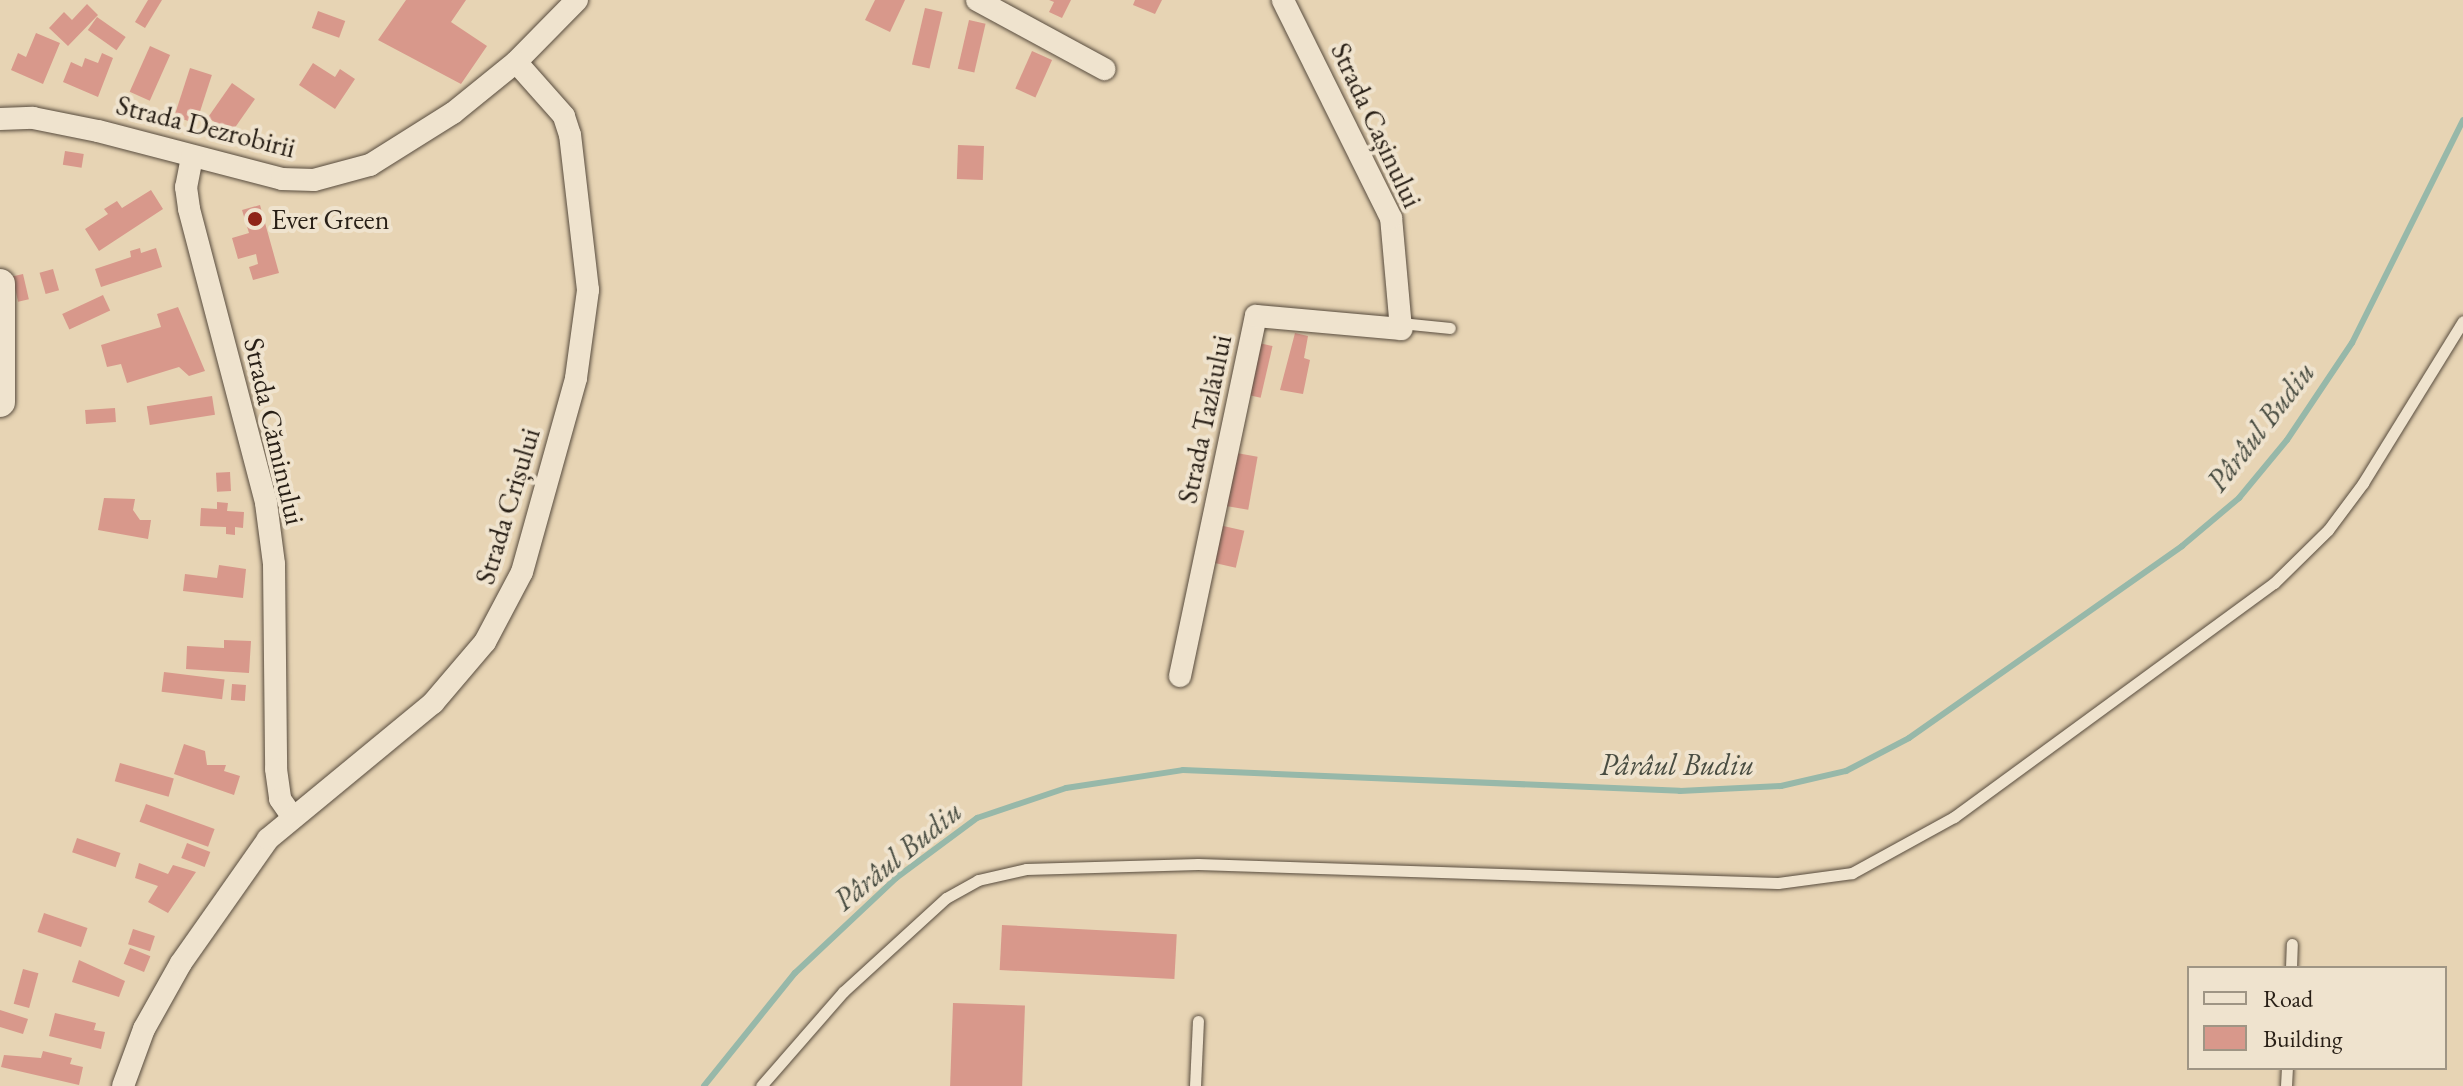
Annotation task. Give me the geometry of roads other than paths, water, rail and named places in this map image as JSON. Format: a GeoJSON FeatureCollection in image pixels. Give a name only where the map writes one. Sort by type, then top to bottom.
{"type":"FeatureCollection","features":[{"type":"Feature","properties":{"kind":"main road"},"geometry":{"type":"LineString","coordinates":[[0,284],[0,402]]}},
{"type":"Feature","properties":{"kind":"street","name":"Strada Dezrobirii"},"geometry":{"type":"LineString","coordinates":[[0,119],[33,118],[98,131],[282,179],[342,174],[370,165],[431,127],[516,62],[577,0]]}},
{"type":"Feature","properties":{"kind":"street"},"geometry":{"type":"LineString","coordinates":[[977,0],[1104,69]]}},
{"type":"Feature","properties":{"kind":"street","name":"Strada Cașinului"},"geometry":{"type":"LineString","coordinates":[[1283,0],[1391,218],[1401,326]]}},
{"type":"Feature","properties":{"kind":"street","name":"Strada Crișului"},"geometry":{"type":"LineString","coordinates":[[123,1086],[144,1029],[181,963],[268,839],[292,816],[433,703],[485,642],[522,572],[576,378],[588,290],[570,135],[564,116],[516,62]]}},
{"type":"Feature","properties":{"kind":"street","name":"Strada Căminului"},"geometry":{"type":"LineString","coordinates":[[192,157],[186,187],[189,209],[266,503],[274,564],[276,769],[280,799],[292,816]]}},
{"type":"Feature","properties":{"kind":"street","name":"Strada Tazlăului"},"geometry":{"type":"LineString","coordinates":[[1180,676],[1256,316],[1401,326]]}},
{"type":"Feature","properties":{"kind":"lane"},"geometry":{"type":"LineString","coordinates":[[761,1086],[843,992],[946,898],[978,880],[1026,869],[1198,864],[1778,883],[1852,873],[1954,817],[2274,583],[2328,530],[2363,483],[2463,321]]}},
{"type":"Feature","properties":{"kind":"lane"},"geometry":{"type":"LineString","coordinates":[[1401,326],[1450,328]]}},
{"type":"Feature","properties":{"kind":"lane"},"geometry":{"type":"LineString","coordinates":[[2291,966],[2292,944]]}},
{"type":"Feature","properties":{"kind":"lane"},"geometry":{"type":"LineString","coordinates":[[1195,1086],[1198,1021]]}},
{"type":"Feature","properties":{"kind":"waterway","name":"Pârâul Budiu"},"geometry":{"type":"LineString","coordinates":[[704,1086],[795,973],[896,878],[977,818],[1066,788],[1183,770],[1680,791],[1781,786],[1846,771],[1909,738],[2182,546],[2239,498],[2287,440],[2352,343],[2463,120]]}},
{"type":"Feature","properties":{"kind":"place","name":"Ever Green"},"geometry":{"type":"Point","coordinates":[255,219]}}]}
